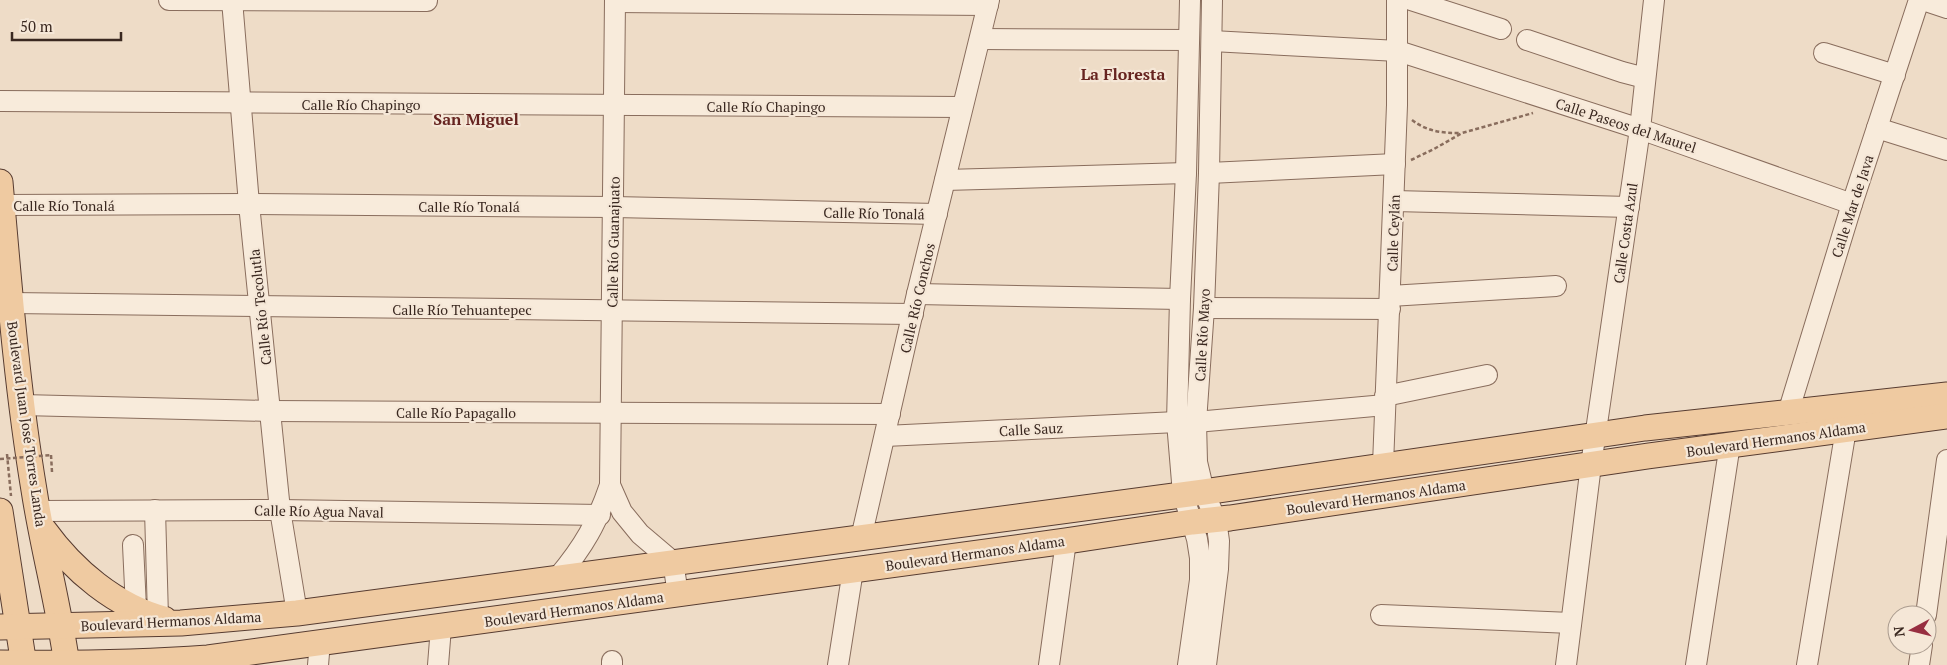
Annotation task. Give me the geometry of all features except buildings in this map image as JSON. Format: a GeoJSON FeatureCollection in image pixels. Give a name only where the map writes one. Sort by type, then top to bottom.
{"type":"FeatureCollection","features":[{"type":"Feature","properties":{"kind":"main road","name":"Boulevard Juan José Torres Landa"},"geometry":{"type":"LineString","coordinates":[[1,194],[22,405],[39,518],[67,665]]}},
{"type":"Feature","properties":{"kind":"main road","name":"Boulevard Hermanos Aldama"},"geometry":{"type":"LineString","coordinates":[[9,627],[61,627],[158,616],[297,613],[1194,493],[1645,428],[1947,394]]}},
{"type":"Feature","properties":{"kind":"main road","name":"Boulevard Hermanos Aldama"},"geometry":{"type":"LineString","coordinates":[[16,664],[67,665],[208,662],[319,654],[441,627],[1066,541],[1730,444],[1947,416]]}},
{"type":"Feature","properties":{"kind":"main road"},"geometry":{"type":"LineString","coordinates":[[39,518],[52,542],[81,572],[116,598],[158,616]]}},
{"type":"Feature","properties":{"kind":"main road"},"geometry":{"type":"LineString","coordinates":[[0,521],[9,627],[16,664]]}},
{"type":"Feature","properties":{"kind":"street"},"geometry":{"type":"LineString","coordinates":[[169,0],[427,2]]}},
{"type":"Feature","properties":{"kind":"street","name":"Calle Río Tecolutla"},"geometry":{"type":"LineString","coordinates":[[232,0],[280,510],[297,613]]}},
{"type":"Feature","properties":{"kind":"street","name":"Calle Río Mayo"},"geometry":{"type":"LineString","coordinates":[[1190,0],[1186,173],[1180,299],[1186,422],[1194,493],[1204,521],[1197,539],[1200,566],[1202,635],[1206,665]]}},
{"type":"Feature","properties":{"kind":"street","name":"Calle Río Mayo"},"geometry":{"type":"LineString","coordinates":[[1186,422],[1204,308],[1212,0]]}},
{"type":"Feature","properties":{"kind":"street","name":"Calle Ceylán"},"geometry":{"type":"LineString","coordinates":[[1383,465],[1394,164],[1398,105],[1397,0]]}},
{"type":"Feature","properties":{"kind":"street"},"geometry":{"type":"LineString","coordinates":[[1411,0],[1501,29]]}},
{"type":"Feature","properties":{"kind":"street","name":"Calle Costa Azul"},"geometry":{"type":"LineString","coordinates":[[1566,665],[1591,465],[1640,128],[1654,0]]}},
{"type":"Feature","properties":{"kind":"street"},"geometry":{"type":"LineString","coordinates":[[1921,0],[1947,8]]}},
{"type":"Feature","properties":{"kind":"street","name":"Calle Mar de Java"},"geometry":{"type":"LineString","coordinates":[[1788,413],[1852,204],[1921,0]]}},
{"type":"Feature","properties":{"kind":"street"},"geometry":{"type":"LineString","coordinates":[[615,1],[989,2]]}},
{"type":"Feature","properties":{"kind":"street","name":"Calle Río Guanajuato"},"geometry":{"type":"LineString","coordinates":[[558,577],[576,556],[590,534],[600,515],[610,485],[615,1]]}},
{"type":"Feature","properties":{"kind":"street","name":"Calle Río Conchos"},"geometry":{"type":"LineString","coordinates":[[861,538],[917,294],[989,2]]}},
{"type":"Feature","properties":{"kind":"street"},"geometry":{"type":"LineString","coordinates":[[980,38],[1189,40]]}},
{"type":"Feature","properties":{"kind":"street"},"geometry":{"type":"LineString","coordinates":[[1527,40],[1645,78]]}},
{"type":"Feature","properties":{"kind":"street","name":"Calle Paseos del Maurel"},"geometry":{"type":"LineString","coordinates":[[1212,41],[1398,51],[1640,128],[1852,204]]}},
{"type":"Feature","properties":{"kind":"street"},"geometry":{"type":"LineString","coordinates":[[1824,53],[1895,75]]}},
{"type":"Feature","properties":{"kind":"street","name":"Calle Río Chapingo"},"geometry":{"type":"LineString","coordinates":[[0,102],[962,107]]}},
{"type":"Feature","properties":{"kind":"street"},"geometry":{"type":"LineString","coordinates":[[1877,128],[1947,150]]}},
{"type":"Feature","properties":{"kind":"street"},"geometry":{"type":"LineString","coordinates":[[1209,173],[1394,164]]}},
{"type":"Feature","properties":{"kind":"street"},"geometry":{"type":"LineString","coordinates":[[945,180],[1186,173]]}},
{"type":"Feature","properties":{"kind":"street","name":"Calle Río Tonalá"},"geometry":{"type":"LineString","coordinates":[[1,194],[250,204],[614,207],[937,214]]}},
{"type":"Feature","properties":{"kind":"street"},"geometry":{"type":"LineString","coordinates":[[1394,200],[1629,207]]}},
{"type":"Feature","properties":{"kind":"street"},"geometry":{"type":"LineString","coordinates":[[1204,308],[1390,303],[1556,286]]}},
{"type":"Feature","properties":{"kind":"street"},"geometry":{"type":"LineString","coordinates":[[917,294],[1180,299]]}},
{"type":"Feature","properties":{"kind":"street","name":"Calle Río Tehuantepec"},"geometry":{"type":"LineString","coordinates":[[11,303],[913,314]]}},
{"type":"Feature","properties":{"kind":"street","name":"Calle Sauz"},"geometry":{"type":"LineString","coordinates":[[885,436],[1186,422],[1385,401],[1487,375]]}},
{"type":"Feature","properties":{"kind":"street","name":"Calle Río Papagallo"},"geometry":{"type":"LineString","coordinates":[[22,405],[270,411],[890,414]]}},
{"type":"Feature","properties":{"kind":"street"},"geometry":{"type":"LineString","coordinates":[[1807,665],[1846,429]]}},
{"type":"Feature","properties":{"kind":"street"},"geometry":{"type":"LineString","coordinates":[[1696,665],[1730,444]]}},
{"type":"Feature","properties":{"kind":"street"},"geometry":{"type":"LineString","coordinates":[[1928,605],[1944,506],[1947,460]]}},
{"type":"Feature","properties":{"kind":"street","name":"Calle Río Guanajuato"},"geometry":{"type":"LineString","coordinates":[[610,485],[622,512],[640,534],[673,562]]}},
{"type":"Feature","properties":{"kind":"street"},"geometry":{"type":"LineString","coordinates":[[155,510],[158,616]]}},
{"type":"Feature","properties":{"kind":"street","name":"Calle Río Agua Naval"},"geometry":{"type":"LineString","coordinates":[[39,518],[155,510],[600,515]]}},
{"type":"Feature","properties":{"kind":"street"},"geometry":{"type":"LineString","coordinates":[[1049,665],[1066,541]]}},
{"type":"Feature","properties":{"kind":"street"},"geometry":{"type":"LineString","coordinates":[[133,546],[158,616]]}},
{"type":"Feature","properties":{"kind":"street"},"geometry":{"type":"LineString","coordinates":[[673,562],[678,594]]}},
{"type":"Feature","properties":{"kind":"street"},"geometry":{"type":"LineString","coordinates":[[838,665],[853,570]]}},
{"type":"Feature","properties":{"kind":"street"},"geometry":{"type":"LineString","coordinates":[[1381,615],[1571,623]]}},
{"type":"Feature","properties":{"kind":"street"},"geometry":{"type":"LineString","coordinates":[[438,665],[441,627]]}},
{"type":"Feature","properties":{"kind":"street","name":"Calle Río Mayo"},"geometry":{"type":"LineString","coordinates":[[1188,665],[1202,635]]}},
{"type":"Feature","properties":{"kind":"path"},"geometry":{"type":"LineString","coordinates":[[1398,105],[1421,127],[1431,131],[1462,132]]}},
{"type":"Feature","properties":{"kind":"path"},"geometry":{"type":"LineString","coordinates":[[1394,164],[1423,156],[1462,132],[1536,112]]}},
{"type":"Feature","properties":{"kind":"path"},"geometry":{"type":"LineString","coordinates":[[0,459],[51,455]]}},
{"type":"Feature","properties":{"kind":"district","name":"La Floresta"},"geometry":{"type":"Point","coordinates":[1123,74]}},
{"type":"Feature","properties":{"kind":"district","name":"San Miguel"},"geometry":{"type":"Point","coordinates":[476,119]}}]}
